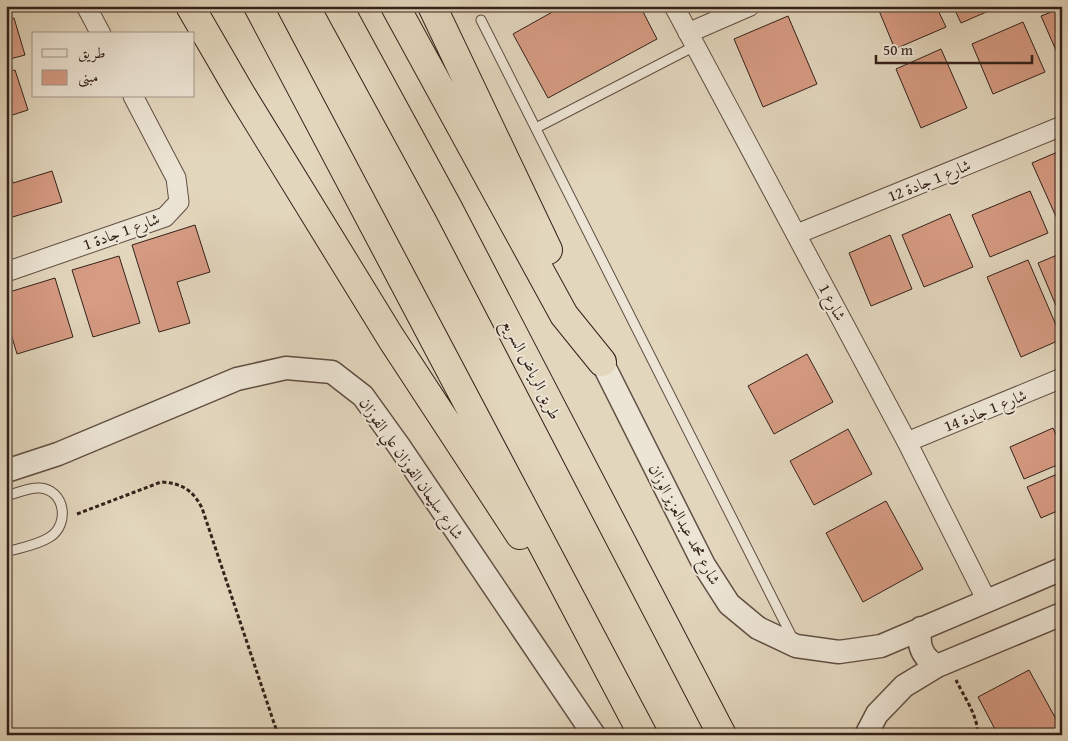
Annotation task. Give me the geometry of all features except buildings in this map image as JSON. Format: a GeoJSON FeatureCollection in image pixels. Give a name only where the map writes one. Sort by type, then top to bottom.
{"type":"FeatureCollection","features":[{"type":"Feature","properties":{"kind":"highway"},"geometry":{"type":"LineString","coordinates":[[190,6],[257,120],[391,338],[612,675]]}},
{"type":"Feature","properties":{"kind":"highway"},"geometry":{"type":"LineString","coordinates":[[258,6],[642,735]]}},
{"type":"Feature","properties":{"kind":"highway","name":"طريق الرياض السريع"},"geometry":{"type":"LineString","coordinates":[[338,6],[448,208],[722,735]]}},
{"type":"Feature","properties":{"kind":"highway"},"geometry":{"type":"LineString","coordinates":[[350,6],[448,208]]}},
{"type":"Feature","properties":{"kind":"highway"},"geometry":{"type":"LineString","coordinates":[[395,6],[564,315],[602,362]]}},
{"type":"Feature","properties":{"kind":"highway"},"geometry":{"type":"LineString","coordinates":[[432,6],[602,362]]}},
{"type":"Feature","properties":{"kind":"street"},"geometry":{"type":"LineString","coordinates":[[86,6],[100,32]]}},
{"type":"Feature","properties":{"kind":"street","name":"شارع 1"},"geometry":{"type":"LineString","coordinates":[[674,6],[907,442],[987,600]]}},
{"type":"Feature","properties":{"kind":"street"},"geometry":{"type":"LineString","coordinates":[[691,39],[750,6]]}},
{"type":"Feature","properties":{"kind":"street","name":"شارع 1 جادة 1"},"geometry":{"type":"LineString","coordinates":[[6,272],[165,217],[179,202],[176,178],[134,98]]}},
{"type":"Feature","properties":{"kind":"street","name":"شارع 1 جادة 12"},"geometry":{"type":"LineString","coordinates":[[797,234],[1062,126]]}},
{"type":"Feature","properties":{"kind":"street","name":"شارع محمد عبدالعزيز الوزان"},"geometry":{"type":"LineString","coordinates":[[602,362],[704,565],[730,604],[758,628],[796,646],[839,652],[881,646],[1062,570]]}},
{"type":"Feature","properties":{"kind":"street","name":"شارع سليمان الفوزان علي الفوزان"},"geometry":{"type":"LineString","coordinates":[[6,471],[58,454],[237,378],[286,368],[332,372],[363,396],[399,446],[594,735]]}},
{"type":"Feature","properties":{"kind":"street","name":"شارع 1 جادة 14"},"geometry":{"type":"LineString","coordinates":[[907,442],[1062,378]]}},
{"type":"Feature","properties":{"kind":"street"},"geometry":{"type":"LineString","coordinates":[[866,735],[877,714],[904,686],[942,664],[1062,614]]}},
{"type":"Feature","properties":{"kind":"street"},"geometry":{"type":"LineString","coordinates":[[920,628],[918,637],[923,655],[942,664]]}},
{"type":"Feature","properties":{"kind":"lane"},"geometry":{"type":"LineString","coordinates":[[481,20],[796,646]]}},
{"type":"Feature","properties":{"kind":"lane"},"geometry":{"type":"LineString","coordinates":[[536,128],[691,39]]}},
{"type":"Feature","properties":{"kind":"lane"},"geometry":{"type":"LineString","coordinates":[[6,496],[40,488],[51,491],[59,499],[63,509],[62,520],[58,530],[50,537],[6,552]]}},
{"type":"Feature","properties":{"kind":"path"},"geometry":{"type":"LineString","coordinates":[[62,520],[161,482],[172,482],[190,491],[198,499],[202,508],[278,735]]}},
{"type":"Feature","properties":{"kind":"path"},"geometry":{"type":"LineString","coordinates":[[942,664],[975,719],[978,735]]}}]}
